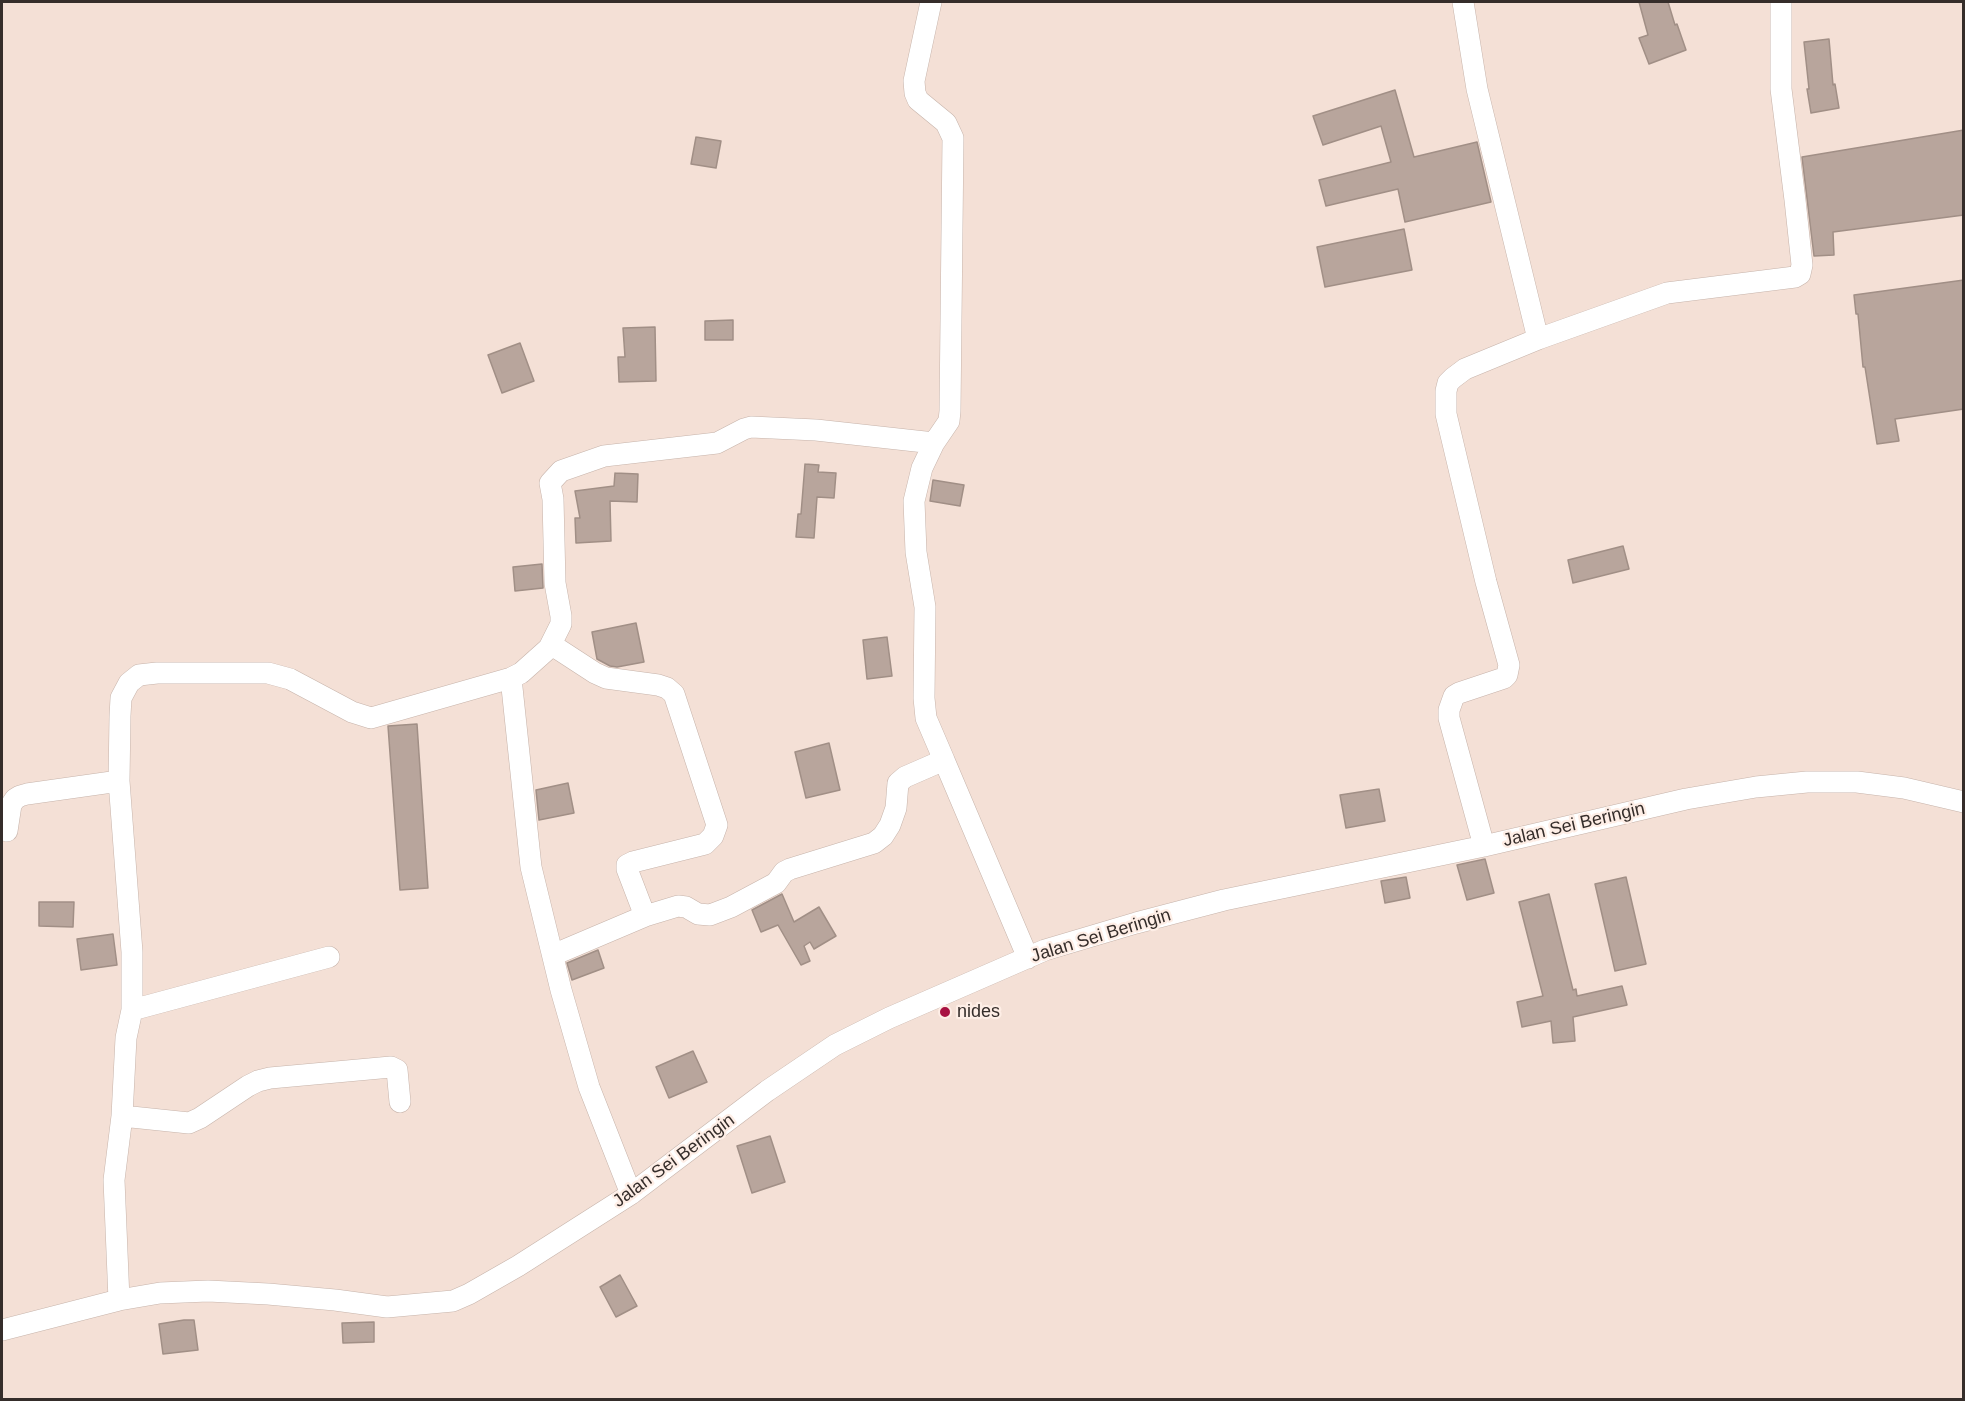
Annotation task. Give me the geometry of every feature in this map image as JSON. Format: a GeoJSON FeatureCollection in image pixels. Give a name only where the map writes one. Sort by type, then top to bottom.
{"type":"FeatureCollection","features":[{"type":"Feature","properties":{"kind":"street"},"geometry":{"type":"LineString","coordinates":[[932,2],[914,81],[915,93],[923,106],[946,123],[953,138],[949,422],[934,443],[922,468],[914,501],[916,552],[925,607],[924,698],[926,718],[1028,958]]}},
{"type":"Feature","properties":{"kind":"street"},"geometry":{"type":"LineString","coordinates":[[1463,2],[1477,89],[1538,339]]}},
{"type":"Feature","properties":{"kind":"street"},"geometry":{"type":"LineString","coordinates":[[1484,846],[1449,718],[1449,710],[1454,696],[1504,678],[1509,665],[1486,582],[1446,414],[1448,383],[1465,369],[1538,339],[1666,293],[1795,277],[1800,274],[1802,265],[1796,200],[1781,90],[1781,2]]}},
{"type":"Feature","properties":{"kind":"street"},"geometry":{"type":"LineString","coordinates":[[119,1300],[114,1180],[122,1116],[126,1038],[132,1010],[132,952],[119,781],[122,698],[129,683],[139,675],[157,673],[268,673],[290,679],[352,712],[371,718],[511,678],[521,673],[552,645],[561,624],[555,583],[553,500],[550,483],[561,471],[604,456],[717,443],[752,427],[816,430],[934,443]]}},
{"type":"Feature","properties":{"kind":"street"},"geometry":{"type":"LineString","coordinates":[[552,645],[606,678],[658,685],[674,693],[717,825],[713,836],[705,844],[627,865],[645,916]]}},
{"type":"Feature","properties":{"kind":"street"},"geometry":{"type":"LineString","coordinates":[[511,678],[531,867],[561,990],[589,1087],[631,1194]]}},
{"type":"Feature","properties":{"kind":"street"},"geometry":{"type":"LineString","coordinates":[[553,955],[645,916],[678,906],[686,907],[698,914],[710,915],[731,907],[776,883],[790,869],[874,843],[883,836],[890,825],[896,808],[898,783],[905,777],[944,760]]}},
{"type":"Feature","properties":{"kind":"street"},"geometry":{"type":"LineString","coordinates":[[7,831],[11,805],[20,796],[119,781]]}},
{"type":"Feature","properties":{"kind":"street","name":"Jalan Sei Beringin"},"geometry":{"type":"LineString","coordinates":[[2,1330],[119,1300],[160,1293],[208,1291],[313,1298],[387,1307],[453,1301],[518,1266],[631,1194],[767,1092],[835,1045],[889,1018],[1045,950],[1136,923],[1224,900],[1484,846],[1686,799],[1756,788],[1807,782],[1857,782],[1904,788],[1964,802]]}},
{"type":"Feature","properties":{"kind":"street"},"geometry":{"type":"LineString","coordinates":[[132,1010],[329,957]]}},
{"type":"Feature","properties":{"kind":"street"},"geometry":{"type":"LineString","coordinates":[[122,1116],[189,1123],[248,1086],[270,1078],[391,1067],[397,1070],[400,1102]]}},
{"type":"Feature","properties":{"kind":"building"},"geometry":{"type":"Polygon","coordinates":[[[1639,2],[1668,2],[1686,50],[1649,64],[1639,38],[1648,35],[1639,2]]]}},
{"type":"Feature","properties":{"kind":"building"},"geometry":{"type":"Polygon","coordinates":[[[1829,39],[1833,85],[1835,84],[1839,108],[1811,113],[1804,42],[1829,39]]]}},
{"type":"Feature","properties":{"kind":"building"},"geometry":{"type":"Polygon","coordinates":[[[1395,90],[1414,157],[1477,142],[1491,202],[1405,222],[1398,189],[1326,206],[1319,180],[1391,162],[1381,126],[1323,145],[1313,116],[1395,90]]]}},
{"type":"Feature","properties":{"kind":"building"},"geometry":{"type":"Polygon","coordinates":[[[1964,130],[1964,215],[1833,232],[1834,255],[1814,256],[1802,157],[1964,130]]]}},
{"type":"Feature","properties":{"kind":"building"},"geometry":{"type":"Polygon","coordinates":[[[696,137],[721,141],[716,168],[691,164],[696,137]]]}},
{"type":"Feature","properties":{"kind":"building"},"geometry":{"type":"Polygon","coordinates":[[[1404,229],[1412,270],[1325,287],[1317,247],[1404,229]]]}},
{"type":"Feature","properties":{"kind":"building"},"geometry":{"type":"Polygon","coordinates":[[[1964,280],[1964,409],[1895,419],[1899,441],[1877,444],[1865,367],[1863,367],[1854,295],[1964,280]]]}},
{"type":"Feature","properties":{"kind":"building"},"geometry":{"type":"Polygon","coordinates":[[[733,320],[733,340],[705,340],[705,321],[733,320]]]}},
{"type":"Feature","properties":{"kind":"building"},"geometry":{"type":"Polygon","coordinates":[[[655,327],[656,381],[619,382],[618,357],[625,357],[623,328],[655,327]]]}},
{"type":"Feature","properties":{"kind":"building"},"geometry":{"type":"Polygon","coordinates":[[[520,343],[534,381],[502,393],[488,355],[520,343]]]}},
{"type":"Feature","properties":{"kind":"building"},"geometry":{"type":"Polygon","coordinates":[[[805,464],[819,465],[818,472],[836,473],[834,498],[817,497],[814,538],[796,537],[798,514],[801,514],[805,464]]]}},
{"type":"Feature","properties":{"kind":"building"},"geometry":{"type":"Polygon","coordinates":[[[615,473],[638,474],[637,502],[610,501],[611,541],[576,543],[575,518],[580,518],[575,491],[614,486],[615,473]]]}},
{"type":"Feature","properties":{"kind":"building"},"geometry":{"type":"Polygon","coordinates":[[[933,480],[964,485],[960,506],[930,501],[933,480]]]}},
{"type":"Feature","properties":{"kind":"building"},"geometry":{"type":"Polygon","coordinates":[[[1623,546],[1629,569],[1573,583],[1568,560],[1623,546]]]}},
{"type":"Feature","properties":{"kind":"building"},"geometry":{"type":"Polygon","coordinates":[[[542,564],[543,588],[515,591],[513,567],[542,564]]]}},
{"type":"Feature","properties":{"kind":"building"},"geometry":{"type":"Polygon","coordinates":[[[636,623],[644,662],[617,667],[597,659],[592,632],[636,623]]]}},
{"type":"Feature","properties":{"kind":"building"},"geometry":{"type":"Polygon","coordinates":[[[887,637],[892,676],[867,679],[863,640],[887,637]]]}},
{"type":"Feature","properties":{"kind":"building"},"geometry":{"type":"Polygon","coordinates":[[[417,724],[428,888],[400,890],[388,726],[417,724]]]}},
{"type":"Feature","properties":{"kind":"building"},"geometry":{"type":"Polygon","coordinates":[[[829,743],[840,790],[806,798],[795,752],[829,743]]]}},
{"type":"Feature","properties":{"kind":"building"},"geometry":{"type":"Polygon","coordinates":[[[568,783],[574,813],[539,820],[536,790],[568,783]]]}},
{"type":"Feature","properties":{"kind":"building"},"geometry":{"type":"Polygon","coordinates":[[[1379,789],[1385,821],[1346,828],[1340,795],[1379,789]]]}},
{"type":"Feature","properties":{"kind":"building"},"geometry":{"type":"Polygon","coordinates":[[[1485,859],[1494,893],[1467,900],[1457,865],[1485,859]]]}},
{"type":"Feature","properties":{"kind":"building"},"geometry":{"type":"Polygon","coordinates":[[[1406,877],[1410,898],[1385,903],[1381,881],[1406,877]]]}},
{"type":"Feature","properties":{"kind":"building"},"geometry":{"type":"Polygon","coordinates":[[[1626,877],[1646,964],[1615,971],[1595,884],[1626,877]]]}},
{"type":"Feature","properties":{"kind":"building"},"geometry":{"type":"Polygon","coordinates":[[[782,894],[794,922],[819,907],[836,936],[814,949],[810,942],[804,946],[810,961],[801,965],[778,925],[761,932],[752,910],[782,894]]]}},
{"type":"Feature","properties":{"kind":"building"},"geometry":{"type":"Polygon","coordinates":[[[1549,894],[1573,990],[1576,989],[1577,996],[1622,986],[1627,1005],[1573,1017],[1575,1041],[1553,1043],[1551,1021],[1522,1027],[1517,1002],[1543,996],[1519,902],[1549,894]]]}},
{"type":"Feature","properties":{"kind":"building"},"geometry":{"type":"Polygon","coordinates":[[[39,902],[74,902],[73,927],[39,926],[39,902]]]}},
{"type":"Feature","properties":{"kind":"building"},"geometry":{"type":"Polygon","coordinates":[[[113,934],[117,965],[81,970],[77,939],[113,934]]]}},
{"type":"Feature","properties":{"kind":"building"},"geometry":{"type":"Polygon","coordinates":[[[598,950],[604,968],[572,980],[567,963],[598,950]]]}},
{"type":"Feature","properties":{"kind":"building"},"geometry":{"type":"Polygon","coordinates":[[[693,1051],[707,1082],[669,1098],[656,1067],[693,1051]]]}},
{"type":"Feature","properties":{"kind":"building"},"geometry":{"type":"Polygon","coordinates":[[[770,1136],[785,1182],[752,1193],[737,1146],[770,1136]]]}},
{"type":"Feature","properties":{"kind":"building"},"geometry":{"type":"Polygon","coordinates":[[[620,1275],[637,1306],[616,1317],[600,1287],[620,1275]]]}},
{"type":"Feature","properties":{"kind":"building"},"geometry":{"type":"Polygon","coordinates":[[[194,1320],[198,1350],[163,1354],[159,1324],[194,1320]]]}},
{"type":"Feature","properties":{"kind":"building"},"geometry":{"type":"Polygon","coordinates":[[[374,1322],[374,1342],[343,1343],[342,1323],[374,1322]]]}},
{"type":"Feature","properties":{"kind":"place","name":"nides"},"geometry":{"type":"Point","coordinates":[945,1012]}}]}
